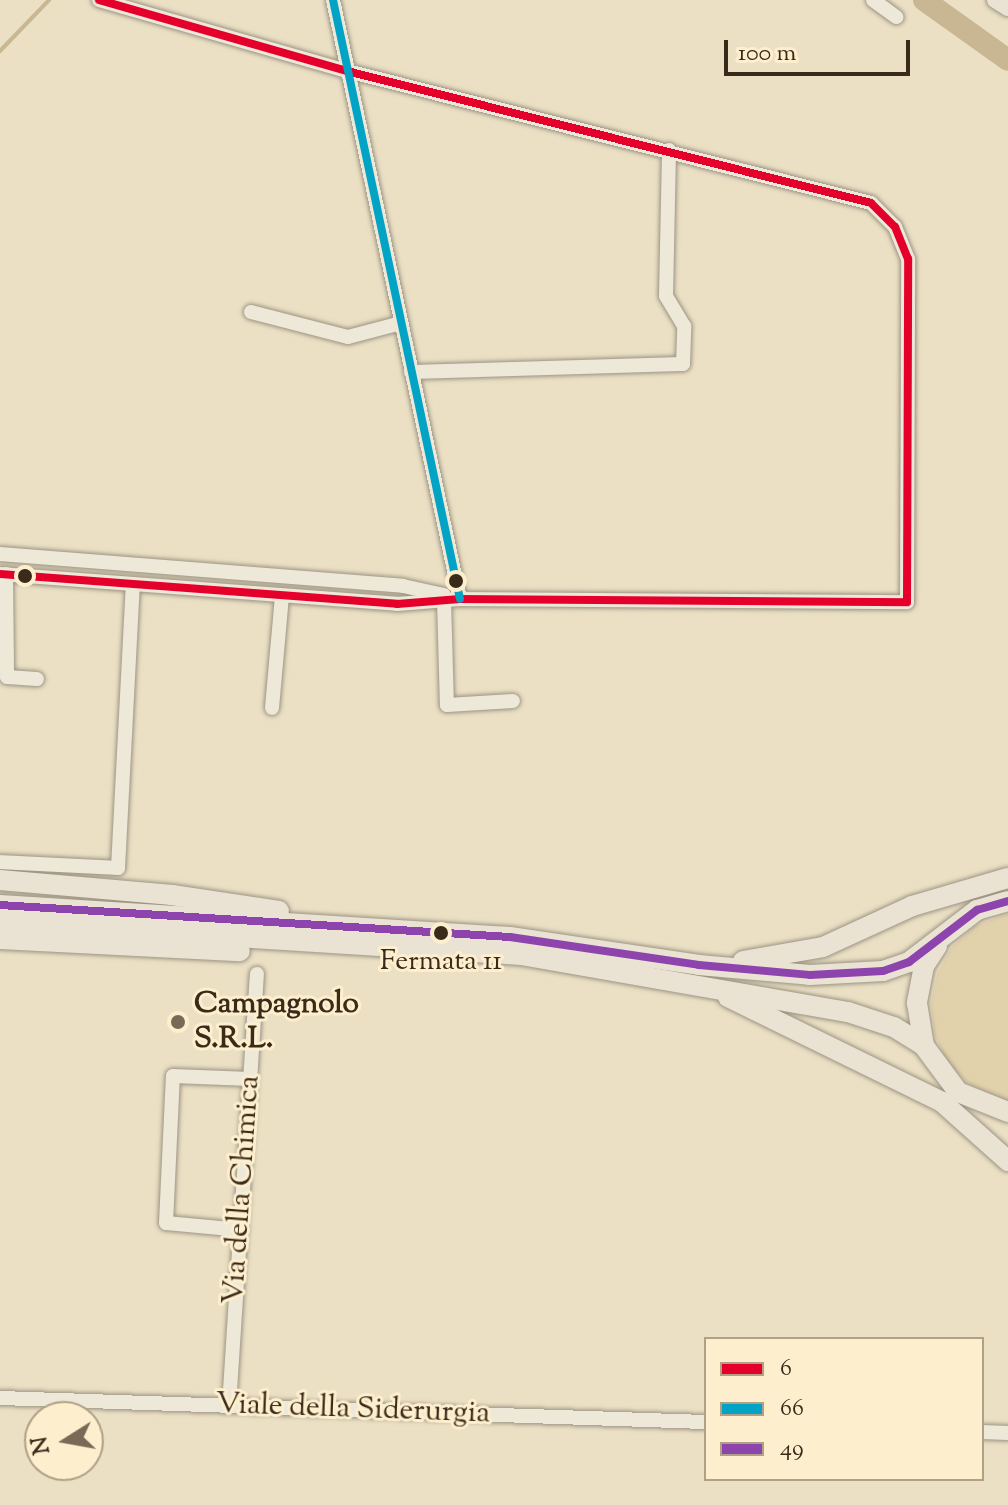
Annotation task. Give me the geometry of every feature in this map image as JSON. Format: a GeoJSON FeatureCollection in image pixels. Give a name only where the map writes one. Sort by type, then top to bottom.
{"type":"FeatureCollection","features":[{"type":"Feature","properties":{"kind":"highway"},"geometry":{"type":"LineString","coordinates":[[698,974],[823,947],[912,906],[1008,878]]}},
{"type":"Feature","properties":{"kind":"highway"},"geometry":{"type":"LineString","coordinates":[[0,880],[172,895],[406,931]]}},
{"type":"Feature","properties":{"kind":"highway"},"geometry":{"type":"LineString","coordinates":[[0,939],[254,952],[521,955],[698,974],[810,975],[883,971],[909,962],[977,910],[1008,901]]}},
{"type":"Feature","properties":{"kind":"highway"},"geometry":{"type":"LineString","coordinates":[[0,905],[90,920],[447,952]]}},
{"type":"Feature","properties":{"kind":"highway"},"geometry":{"type":"LineString","coordinates":[[0,922],[90,920],[510,937],[698,974],[848,1012],[894,1027],[924,1046],[958,1092],[1008,1112]]}},
{"type":"Feature","properties":{"kind":"highway"},"geometry":{"type":"LineString","coordinates":[[924,1046],[917,1003],[919,982],[929,956],[949,930]]}},
{"type":"Feature","properties":{"kind":"highway"},"geometry":{"type":"LineString","coordinates":[[698,974],[920,1090],[962,1117],[1008,1161]]}},
{"type":"Feature","properties":{"kind":"main road"},"geometry":{"type":"LineString","coordinates":[[995,0],[1008,8]]}},
{"type":"Feature","properties":{"kind":"street"},"geometry":{"type":"LineString","coordinates":[[37,679],[7,677],[3,574],[397,604],[460,599],[907,602],[911,293],[908,259],[895,227],[871,203],[831,190],[347,71],[99,0]]}},
{"type":"Feature","properties":{"kind":"street"},"geometry":{"type":"LineString","coordinates":[[333,0],[460,599]]}},
{"type":"Feature","properties":{"kind":"street"},"geometry":{"type":"LineString","coordinates":[[873,0],[896,17]]}},
{"type":"Feature","properties":{"kind":"street"},"geometry":{"type":"LineString","coordinates":[[411,372],[683,364],[684,326],[666,296],[669,150]]}},
{"type":"Feature","properties":{"kind":"street"},"geometry":{"type":"LineString","coordinates":[[251,312],[348,337],[401,323]]}},
{"type":"Feature","properties":{"kind":"street"},"geometry":{"type":"LineString","coordinates":[[0,554],[403,586],[460,599]]}},
{"type":"Feature","properties":{"kind":"street"},"geometry":{"type":"LineString","coordinates":[[0,862],[118,868],[124,686],[133,584]]}},
{"type":"Feature","properties":{"kind":"street"},"geometry":{"type":"LineString","coordinates":[[272,708],[282,595]]}},
{"type":"Feature","properties":{"kind":"street"},"geometry":{"type":"LineString","coordinates":[[444,600],[447,705],[513,701]]}},
{"type":"Feature","properties":{"kind":"street","name":"Via della Chimica"},"geometry":{"type":"LineString","coordinates":[[229,1406],[257,974]]}},
{"type":"Feature","properties":{"kind":"street"},"geometry":{"type":"LineString","coordinates":[[241,1230],[166,1223],[173,1076],[250,1079]]}},
{"type":"Feature","properties":{"kind":"street","name":"Viale della Siderurgia"},"geometry":{"type":"LineString","coordinates":[[0,1398],[704,1422]]}},
{"type":"Feature","properties":{"kind":"street"},"geometry":{"type":"LineString","coordinates":[[984,1432],[1008,1433]]}},
{"type":"Feature","properties":{"kind":"shaded area"},"geometry":{"type":"Polygon","coordinates":[[[1008,914],[1008,1101],[967,1083],[947,1062],[935,1035],[931,1004],[937,974],[952,947],[975,926],[1008,914]]]}},
{"type":"Feature","properties":{"kind":"waterway"},"geometry":{"type":"LineString","coordinates":[[0,51],[49,0]]}},
{"type":"Feature","properties":{"kind":"waterway"},"geometry":{"type":"LineString","coordinates":[[924,0],[1008,60]]}},
{"type":"Feature","properties":{"kind":"transit line","name":"6"},"geometry":{"type":"LineString","coordinates":[[0,574],[397,604],[460,599],[907,602],[908,259],[895,227],[871,203],[347,71],[99,0]]}},
{"type":"Feature","properties":{"kind":"transit line","name":"66"},"geometry":{"type":"LineString","coordinates":[[333,0],[460,599]]}},
{"type":"Feature","properties":{"kind":"transit line","name":"49"},"geometry":{"type":"LineString","coordinates":[[0,905],[510,937],[699,965],[810,975],[883,971],[909,962],[977,910],[1008,901]]}},
{"type":"Feature","properties":{"kind":"place","name":"Fermata 11"},"geometry":{"type":"Point","coordinates":[441,933]}},
{"type":"Feature","properties":{"kind":"place","name":"Campagnolo S.R.L."},"geometry":{"type":"Point","coordinates":[178,1022]}}]}
